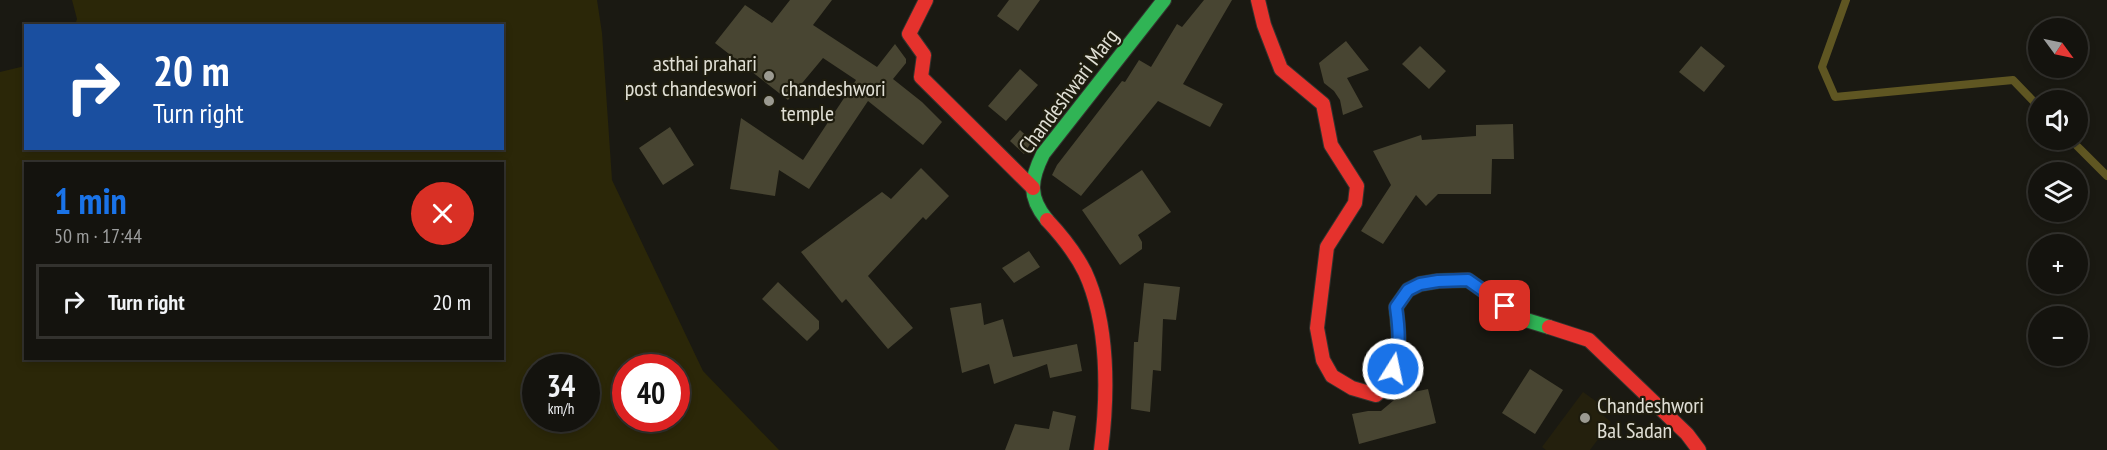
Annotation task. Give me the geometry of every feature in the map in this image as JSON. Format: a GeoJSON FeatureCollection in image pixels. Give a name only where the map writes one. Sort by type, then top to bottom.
{"type":"FeatureCollection","features":[{"type":"Feature","properties":{"kind":"street"},"geometry":{"type":"LineString","coordinates":[[926,0],[909,33],[924,55],[921,77],[1033,188]]}},
{"type":"Feature","properties":{"kind":"street","name":"Chandeshwari Marg"},"geometry":{"type":"LineString","coordinates":[[1101,450],[1105,409],[1103,358],[1095,303],[1086,274],[1069,244],[1035,203],[1033,172],[1043,154],[1164,0]]}},
{"type":"Feature","properties":{"kind":"street"},"geometry":{"type":"LineString","coordinates":[[1258,0],[1264,25],[1281,69],[1323,104],[1331,145],[1357,186],[1355,203],[1327,247],[1320,293],[1317,328],[1323,360],[1332,376],[1352,388],[1376,395],[1389,381],[1398,358],[1399,329],[1396,307],[1408,290],[1420,284],[1468,280],[1523,319],[1589,340],[1665,412],[1699,450]]}},
{"type":"Feature","properties":{"kind":"shaded area"},"geometry":{"type":"Polygon","coordinates":[[[72,0],[597,0],[602,33],[612,180],[703,371],[779,450],[0,450],[0,72],[24,66],[24,150],[504,150],[504,24],[75,24],[77,19],[72,0]]]}},
{"type":"Feature","properties":{"kind":"shaded area","name":"Chandeshwori Bal Sadan"},"geometry":{"type":"Polygon","coordinates":[[[1583,392],[1604,407],[1600,413],[1611,422],[1590,450],[1546,450],[1542,447],[1583,392]]]}},
{"type":"Feature","properties":{"kind":"building"},"geometry":{"type":"Polygon","coordinates":[[[790,0],[832,0],[813,25],[877,67],[895,44],[906,59],[906,63],[893,79],[922,102],[942,122],[923,145],[868,101],[809,189],[779,170],[775,196],[730,189],[741,118],[803,160],[856,80],[823,58],[788,100],[715,43],[745,5],[772,23],[790,0]]]}},
{"type":"Feature","properties":{"kind":"building"},"geometry":{"type":"Polygon","coordinates":[[[1009,0],[1040,0],[1018,31],[997,16],[1009,0]]]}},
{"type":"Feature","properties":{"kind":"building"},"geometry":{"type":"Polygon","coordinates":[[[1204,0],[1232,0],[1183,84],[1223,104],[1210,127],[1158,101],[1081,196],[1052,175],[1057,165],[1122,81],[1125,82],[1139,60],[1151,67],[1177,24],[1182,27],[1204,0]]]}},
{"type":"Feature","properties":{"kind":"building"},"geometry":{"type":"Polygon","coordinates":[[[1346,41],[1369,70],[1347,78],[1363,107],[1343,115],[1340,100],[1324,83],[1319,63],[1346,41]]]}},
{"type":"Feature","properties":{"kind":"building"},"geometry":{"type":"Polygon","coordinates":[[[1420,46],[1446,71],[1429,89],[1402,64],[1420,46]]]}},
{"type":"Feature","properties":{"kind":"building"},"geometry":{"type":"Polygon","coordinates":[[[1701,46],[1725,66],[1704,92],[1679,72],[1701,46]]]}},
{"type":"Feature","properties":{"kind":"building"},"geometry":{"type":"Polygon","coordinates":[[[1020,69],[1038,85],[1006,121],[988,106],[1020,69]]]}},
{"type":"Feature","properties":{"kind":"building"},"geometry":{"type":"Polygon","coordinates":[[[1513,124],[1514,159],[1492,159],[1491,194],[1438,194],[1426,206],[1416,195],[1383,244],[1361,231],[1391,185],[1373,151],[1421,135],[1422,140],[1476,136],[1476,125],[1513,124]]]}},
{"type":"Feature","properties":{"kind":"building"},"geometry":{"type":"Polygon","coordinates":[[[670,127],[694,165],[663,185],[639,148],[670,127]]]}},
{"type":"Feature","properties":{"kind":"building"},"geometry":{"type":"Polygon","coordinates":[[[1020,130],[1032,141],[1024,154],[1010,141],[1020,130]]]}},
{"type":"Feature","properties":{"kind":"building"},"geometry":{"type":"Polygon","coordinates":[[[921,168],[949,196],[926,220],[923,217],[868,276],[913,328],[888,349],[846,299],[842,303],[801,252],[882,192],[891,199],[921,168]]]}},
{"type":"Feature","properties":{"kind":"building"},"geometry":{"type":"Polygon","coordinates":[[[1142,170],[1171,212],[1138,235],[1142,242],[1142,249],[1120,265],[1082,210],[1142,170]]]}},
{"type":"Feature","properties":{"kind":"building"},"geometry":{"type":"Polygon","coordinates":[[[1029,251],[1040,267],[1014,283],[1002,268],[1029,251]]]}},
{"type":"Feature","properties":{"kind":"building"},"geometry":{"type":"Polygon","coordinates":[[[778,282],[819,321],[819,329],[807,341],[762,299],[778,282]]]}},
{"type":"Feature","properties":{"kind":"building"},"geometry":{"type":"Polygon","coordinates":[[[1144,283],[1180,287],[1176,320],[1163,319],[1161,371],[1153,370],[1150,412],[1131,409],[1134,342],[1138,342],[1144,283]]]}},
{"type":"Feature","properties":{"kind":"building"},"geometry":{"type":"Polygon","coordinates":[[[981,303],[984,325],[1003,319],[1013,357],[1077,344],[1082,371],[1050,378],[1047,364],[994,384],[989,364],[962,373],[950,308],[981,303]]]}},
{"type":"Feature","properties":{"kind":"building"},"geometry":{"type":"Polygon","coordinates":[[[1530,369],[1563,390],[1535,434],[1502,413],[1530,369]]]}},
{"type":"Feature","properties":{"kind":"building"},"geometry":{"type":"Polygon","coordinates":[[[1428,389],[1436,423],[1359,444],[1352,414],[1381,411],[1400,395],[1428,389]]]}},
{"type":"Feature","properties":{"kind":"building"},"geometry":{"type":"Polygon","coordinates":[[[1053,411],[1076,416],[1069,450],[1005,450],[1015,424],[1049,429],[1053,411]]]}},
{"type":"Feature","properties":{"kind":"waterway"},"geometry":{"type":"LineString","coordinates":[[1846,0],[1822,67],[1835,97],[2013,80],[2028,96]]}},
{"type":"Feature","properties":{"kind":"waterway"},"geometry":{"type":"LineString","coordinates":[[2081,150],[2107,176]]}},
{"type":"Feature","properties":{"kind":"traffic: fast"},"geometry":{"type":"LineString","coordinates":[[1047,220],[1037,204],[1033,188],[1035,172],[1043,154],[1164,0]]}},
{"type":"Feature","properties":{"kind":"traffic: fast"},"geometry":{"type":"LineString","coordinates":[[1383,388],[1390,380],[1397,360],[1399,339],[1396,307],[1408,290],[1420,284],[1468,280],[1523,319],[1549,327]]}},
{"type":"Feature","properties":{"kind":"traffic: jam"},"geometry":{"type":"LineString","coordinates":[[926,0],[909,34],[924,55],[921,77],[1033,188]]}},
{"type":"Feature","properties":{"kind":"traffic: jam"},"geometry":{"type":"LineString","coordinates":[[1258,0],[1264,25],[1281,69],[1323,104],[1331,145],[1357,186],[1355,203],[1327,247],[1317,328],[1323,360],[1332,376],[1352,388],[1376,395],[1383,388]]}},
{"type":"Feature","properties":{"kind":"traffic: jam"},"geometry":{"type":"LineString","coordinates":[[1047,220],[1068,244],[1085,272],[1099,314],[1105,360],[1105,406],[1101,450]]}},
{"type":"Feature","properties":{"kind":"traffic: jam"},"geometry":{"type":"LineString","coordinates":[[1549,327],[1589,340],[1687,434],[1699,450]]}},
{"type":"Feature","properties":{"kind":"place","name":"asthai prahari post chandeswori"},"geometry":{"type":"Point","coordinates":[769,76]}},
{"type":"Feature","properties":{"kind":"place","name":"chandeshwori temple"},"geometry":{"type":"Point","coordinates":[769,101]}},
{"type":"Feature","properties":{"kind":"place","name":"Chandeshwori Bal Sadan"},"geometry":{"type":"Point","coordinates":[1585,418]}},
{"type":"Feature","properties":{"kind":"route"},"geometry":{"type":"LineString","coordinates":[[1393,369],[1398,358],[1399,329],[1396,307],[1408,290],[1420,284],[1468,280],[1505,306]]}}]}
